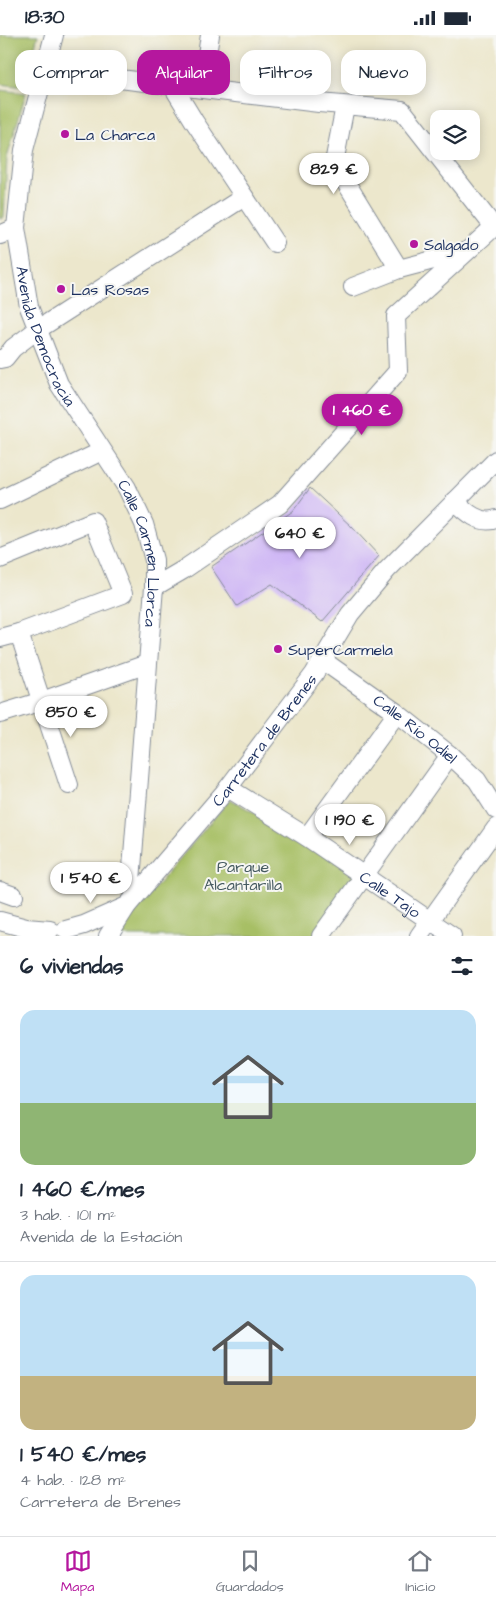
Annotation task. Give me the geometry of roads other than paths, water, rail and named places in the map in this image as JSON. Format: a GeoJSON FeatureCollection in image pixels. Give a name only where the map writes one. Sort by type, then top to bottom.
{"type":"FeatureCollection","features":[{"type":"Feature","properties":{"kind":"street","name":"Avenida Democracia"},"geometry":{"type":"LineString","coordinates":[[51,50],[54,35]]}},
{"type":"Feature","properties":{"kind":"street"},"geometry":{"type":"LineString","coordinates":[[208,50],[210,35]]}},
{"type":"Feature","properties":{"kind":"street"},"geometry":{"type":"LineString","coordinates":[[154,587],[183,570],[280,504],[398,371],[396,316],[495,226],[402,110],[230,91]]}},
{"type":"Feature","properties":{"kind":"street","name":"Avenida Democracia"},"geometry":{"type":"LineString","coordinates":[[39,95],[24,150],[16,228],[29,307],[59,384],[102,451]]}},
{"type":"Feature","properties":{"kind":"street"},"geometry":{"type":"LineString","coordinates":[[178,95],[275,243]]}},
{"type":"Feature","properties":{"kind":"street"},"geometry":{"type":"LineString","coordinates":[[344,105],[334,163],[399,269]]}},
{"type":"Feature","properties":{"kind":"street"},"geometry":{"type":"LineString","coordinates":[[0,359],[5,358],[13,348],[37,330],[244,197]]}},
{"type":"Feature","properties":{"kind":"street"},"geometry":{"type":"LineString","coordinates":[[0,235],[16,228]]}},
{"type":"Feature","properties":{"kind":"street"},"geometry":{"type":"LineString","coordinates":[[353,287],[399,269],[468,251]]}},
{"type":"Feature","properties":{"kind":"street"},"geometry":{"type":"LineString","coordinates":[[0,500],[102,451]]}},
{"type":"Feature","properties":{"kind":"street","name":"Calle Carmen Llorca"},"geometry":{"type":"LineString","coordinates":[[102,451],[127,488],[144,524],[154,560],[154,587],[131,901]]}},
{"type":"Feature","properties":{"kind":"street","name":"Carretera de Brenes"},"geometry":{"type":"LineString","coordinates":[[108,936],[131,901],[228,788],[314,674],[350,613],[387,570],[496,460]]}},
{"type":"Feature","properties":{"kind":"street"},"geometry":{"type":"LineString","coordinates":[[455,501],[475,518],[491,521],[496,519]]}},
{"type":"Feature","properties":{"kind":"street"},"geometry":{"type":"LineString","coordinates":[[0,559],[93,521],[122,594],[20,633],[0,638]]}},
{"type":"Feature","properties":{"kind":"street"},"geometry":{"type":"LineString","coordinates":[[20,633],[69,785]]}},
{"type":"Feature","properties":{"kind":"street","name":"Calle Río Odiel"},"geometry":{"type":"LineString","coordinates":[[322,660],[397,713],[450,755],[477,779],[496,810]]}},
{"type":"Feature","properties":{"kind":"street"},"geometry":{"type":"LineString","coordinates":[[0,714],[147,664]]}},
{"type":"Feature","properties":{"kind":"street"},"geometry":{"type":"LineString","coordinates":[[307,837],[397,713]]}},
{"type":"Feature","properties":{"kind":"street"},"geometry":{"type":"LineString","coordinates":[[321,936],[450,755]]}},
{"type":"Feature","properties":{"kind":"street","name":"Calle Tajo"},"geometry":{"type":"LineString","coordinates":[[228,788],[307,837],[452,936]]}},
{"type":"Feature","properties":{"kind":"street"},"geometry":{"type":"LineString","coordinates":[[419,936],[496,828]]}},
{"type":"Feature","properties":{"kind":"street"},"geometry":{"type":"LineString","coordinates":[[51,932],[84,925],[131,901]]}},
{"type":"Feature","properties":{"kind":"street"},"geometry":{"type":"LineString","coordinates":[[0,921],[26,928],[83,936]]}},
{"type":"Feature","properties":{"kind":"street"},"geometry":{"type":"LineString","coordinates":[[0,929],[6,936]]}},
{"type":"Feature","properties":{"kind":"place","name":"La Charca"},"geometry":{"type":"Point","coordinates":[65,134]}},
{"type":"Feature","properties":{"kind":"place","name":"Salgado"},"geometry":{"type":"Point","coordinates":[414,244]}},
{"type":"Feature","properties":{"kind":"place","name":"Las Rosas"},"geometry":{"type":"Point","coordinates":[61,289]}},
{"type":"Feature","properties":{"kind":"place","name":"SuperCarmela"},"geometry":{"type":"Point","coordinates":[278,649]}},
{"type":"Feature","properties":{"kind":"park label","name":"Parque Alcantarilla"},"geometry":{"type":"Point","coordinates":[243,875]}}]}
